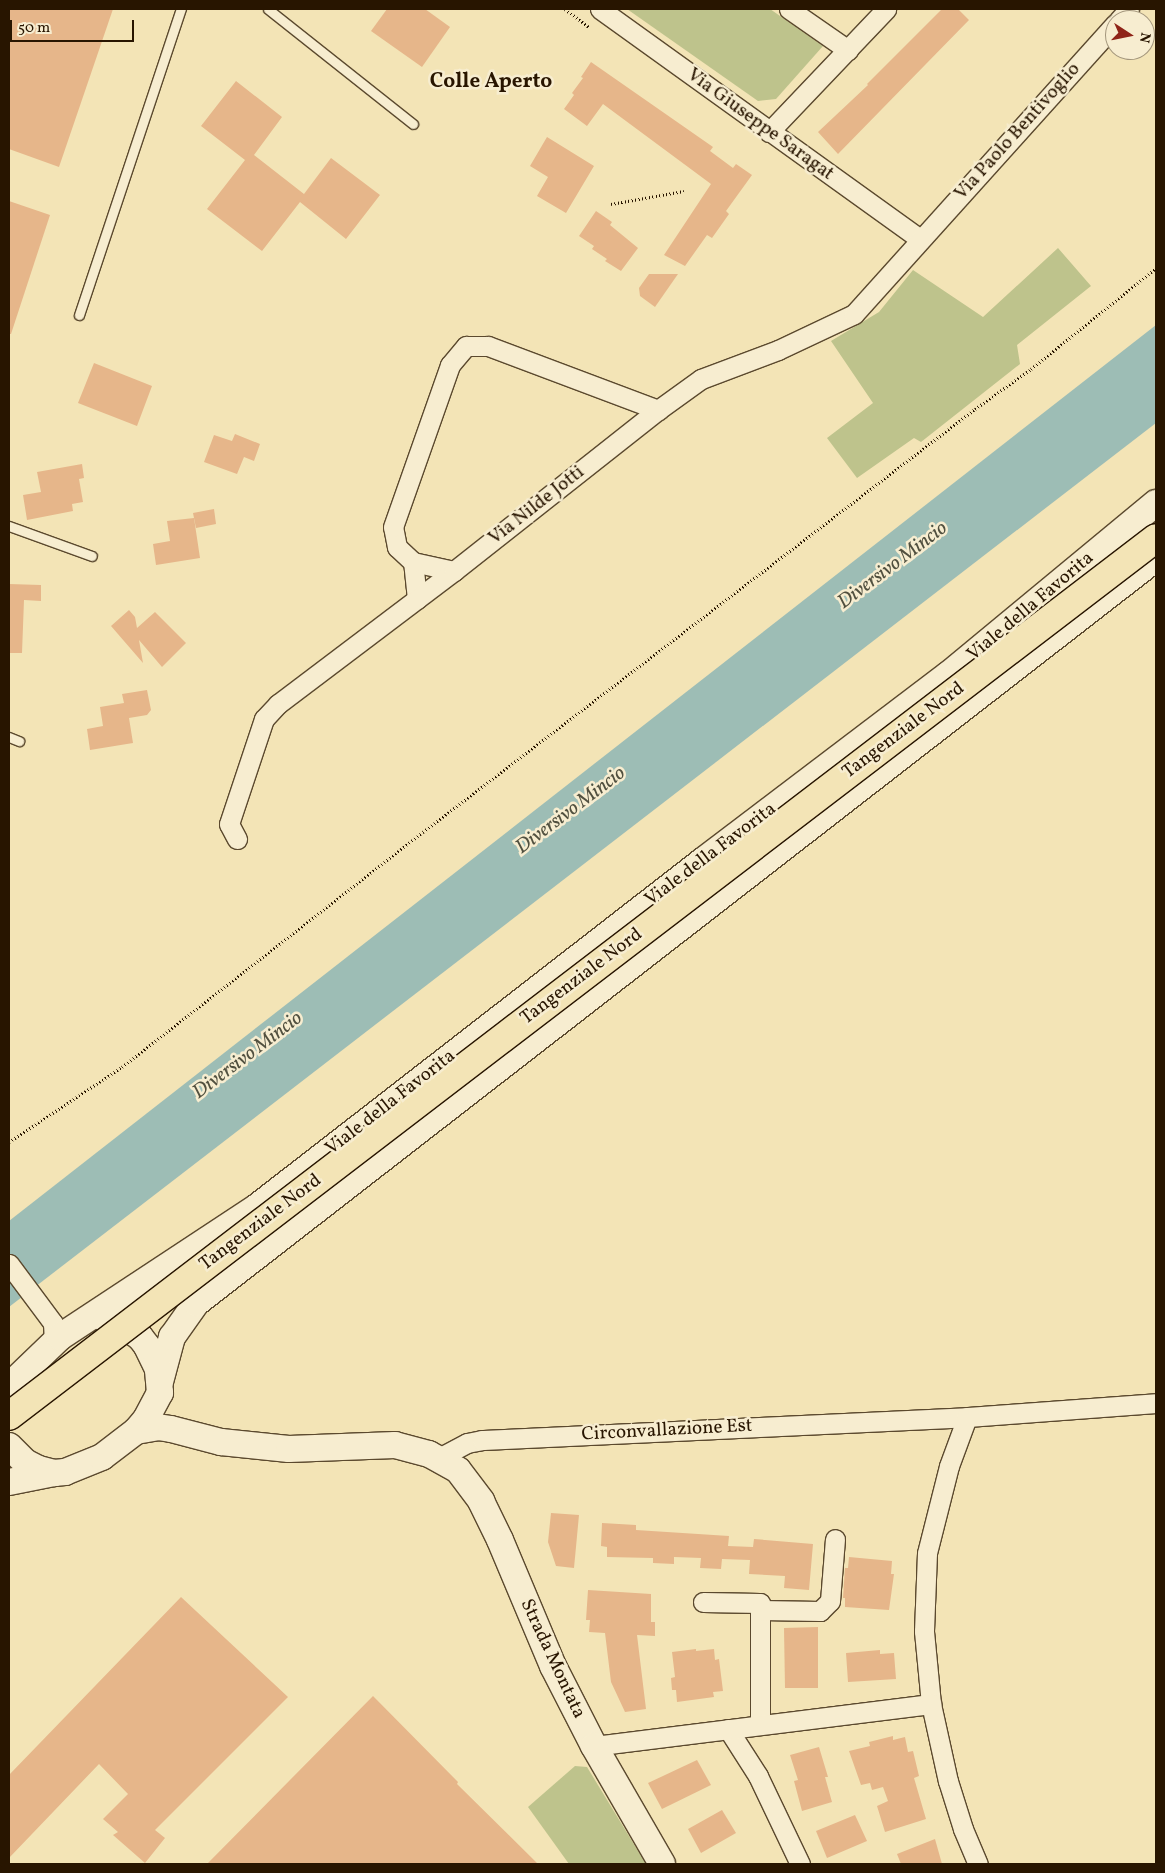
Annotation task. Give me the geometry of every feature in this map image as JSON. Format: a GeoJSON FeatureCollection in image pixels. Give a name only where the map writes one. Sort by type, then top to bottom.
{"type":"FeatureCollection","features":[{"type":"Feature","properties":{"kind":"highway","name":"Tangenziale Nord"},"geometry":{"type":"LineString","coordinates":[[9,1416],[1156,538]]}},
{"type":"Feature","properties":{"kind":"main road","name":"Viale della Favorita"},"geometry":{"type":"LineString","coordinates":[[9,1386],[67,1328],[257,1207],[704,860],[948,676],[1156,503]]}},
{"type":"Feature","properties":{"kind":"main road","name":"Viale della Favorita"},"geometry":{"type":"LineString","coordinates":[[136,1431],[152,1411],[160,1388],[172,1337],[196,1303],[1156,558]]}},
{"type":"Feature","properties":{"kind":"main road"},"geometry":{"type":"LineString","coordinates":[[67,1328],[108,1320],[117,1323],[140,1337],[152,1356],[166,1410],[184,1432]]}},
{"type":"Feature","properties":{"kind":"main road"},"geometry":{"type":"LineString","coordinates":[[9,1482],[65,1472],[91,1463],[136,1431],[158,1427],[236,1445],[288,1449],[395,1445],[440,1458]]}},
{"type":"Feature","properties":{"kind":"main road"},"geometry":{"type":"LineString","coordinates":[[9,1446],[25,1462],[54,1473]]}},
{"type":"Feature","properties":{"kind":"main road","name":"Strada Montata"},"geometry":{"type":"LineString","coordinates":[[440,1458],[458,1470],[481,1501],[500,1540],[553,1666],[594,1746],[662,1864]]}},
{"type":"Feature","properties":{"kind":"street","name":"Via Giuseppe Saragat"},"geometry":{"type":"LineString","coordinates":[[600,9],[920,239]]}},
{"type":"Feature","properties":{"kind":"street"},"geometry":{"type":"LineString","coordinates":[[788,9],[848,50]]}},
{"type":"Feature","properties":{"kind":"street"},"geometry":{"type":"LineString","coordinates":[[769,132],[886,9]]}},
{"type":"Feature","properties":{"kind":"street","name":"Via Paolo Bentivoglio"},"geometry":{"type":"LineString","coordinates":[[920,239],[1105,35]]}},
{"type":"Feature","properties":{"kind":"street","name":"Via Nilde Jotti"},"geometry":{"type":"LineString","coordinates":[[237,839],[229,824],[264,719],[278,704],[454,571],[658,410],[701,379],[778,350],[854,314],[920,239]]}},
{"type":"Feature","properties":{"kind":"street"},"geometry":{"type":"LineString","coordinates":[[454,571],[413,562],[397,547],[393,527],[450,365],[466,346],[488,346],[658,410]]}},
{"type":"Feature","properties":{"kind":"street"},"geometry":{"type":"LineString","coordinates":[[413,562],[417,599]]}},
{"type":"Feature","properties":{"kind":"street"},"geometry":{"type":"LineString","coordinates":[[9,1264],[33,1295],[67,1328]]}},
{"type":"Feature","properties":{"kind":"street","name":"Circonvallazione Est"},"geometry":{"type":"LineString","coordinates":[[440,1458],[467,1443],[482,1440],[967,1417],[1156,1403]]}},
{"type":"Feature","properties":{"kind":"street"},"geometry":{"type":"LineString","coordinates":[[967,1417],[949,1466],[927,1553],[924,1632],[931,1704],[948,1781],[963,1829],[978,1864]]}},
{"type":"Feature","properties":{"kind":"street"},"geometry":{"type":"LineString","coordinates":[[760,1610],[820,1611],[830,1601],[835,1539]]}},
{"type":"Feature","properties":{"kind":"street"},"geometry":{"type":"LineString","coordinates":[[703,1602],[760,1604],[760,1725]]}},
{"type":"Feature","properties":{"kind":"street"},"geometry":{"type":"LineString","coordinates":[[594,1746],[931,1704]]}},
{"type":"Feature","properties":{"kind":"street"},"geometry":{"type":"LineString","coordinates":[[728,1728],[758,1776],[800,1864]]}},
{"type":"Feature","properties":{"kind":"lane"},"geometry":{"type":"LineString","coordinates":[[79,316],[182,9]]}},
{"type":"Feature","properties":{"kind":"lane"},"geometry":{"type":"LineString","coordinates":[[268,9],[413,124]]}},
{"type":"Feature","properties":{"kind":"lane"},"geometry":{"type":"LineString","coordinates":[[9,526],[92,556]]}},
{"type":"Feature","properties":{"kind":"lane"},"geometry":{"type":"LineString","coordinates":[[9,737],[19,741]]}},
{"type":"Feature","properties":{"kind":"path"},"geometry":{"type":"LineString","coordinates":[[565,9],[589,27]]}},
{"type":"Feature","properties":{"kind":"path"},"geometry":{"type":"LineString","coordinates":[[612,204],[684,191]]}},
{"type":"Feature","properties":{"kind":"path"},"geometry":{"type":"LineString","coordinates":[[9,1142],[122,1067],[423,832],[975,409],[1031,369],[1156,268]]}},
{"type":"Feature","properties":{"kind":"green space"},"geometry":{"type":"Polygon","coordinates":[[[627,9],[770,9],[823,46],[776,99],[758,101],[627,9]]]}},
{"type":"Feature","properties":{"kind":"green space"},"geometry":{"type":"Polygon","coordinates":[[[1058,248],[1091,286],[1017,345],[1020,364],[921,442],[914,438],[857,478],[827,438],[873,403],[831,341],[879,312],[913,270],[983,317],[1058,248]]]}},
{"type":"Feature","properties":{"kind":"green space"},"geometry":{"type":"Polygon","coordinates":[[[575,1766],[587,1767],[646,1864],[569,1864],[528,1807],[575,1766]]]}},
{"type":"Feature","properties":{"kind":"water","name":"Diversivo Mincio"},"geometry":{"type":"Polygon","coordinates":[[[1156,325],[1156,423],[9,1307],[9,1221],[1156,325]]]}},
{"type":"Feature","properties":{"kind":"building"},"geometry":{"type":"Polygon","coordinates":[[[9,9],[113,9],[59,167],[9,149],[9,9]]]}},
{"type":"Feature","properties":{"kind":"building"},"geometry":{"type":"Polygon","coordinates":[[[387,9],[425,9],[450,27],[422,67],[371,31],[387,9]]]}},
{"type":"Feature","properties":{"kind":"building"},"geometry":{"type":"Polygon","coordinates":[[[942,9],[958,9],[969,20],[838,154],[818,132],[868,85],[942,9]]]}},
{"type":"Feature","properties":{"kind":"building"},"geometry":{"type":"Polygon","coordinates":[[[591,62],[713,147],[710,151],[733,168],[736,164],[752,175],[726,211],[729,214],[712,238],[707,235],[685,266],[664,255],[711,184],[603,104],[587,126],[564,109],[574,95],[572,93],[583,78],[581,77],[591,62]]]}},
{"type":"Feature","properties":{"kind":"building"},"geometry":{"type":"Polygon","coordinates":[[[236,81],[282,117],[254,155],[304,194],[331,158],[380,195],[346,239],[300,202],[262,251],[207,209],[245,160],[201,126],[236,81]]]}},
{"type":"Feature","properties":{"kind":"building"},"geometry":{"type":"Polygon","coordinates":[[[547,137],[594,166],[566,213],[537,196],[548,177],[530,166],[547,137]]]}},
{"type":"Feature","properties":{"kind":"building"},"geometry":{"type":"Polygon","coordinates":[[[9,201],[50,215],[11,334],[9,334],[9,201]]]}},
{"type":"Feature","properties":{"kind":"building"},"geometry":{"type":"Polygon","coordinates":[[[596,211],[612,222],[610,225],[638,248],[621,271],[605,261],[607,259],[592,249],[594,246],[579,236],[596,211]]]}},
{"type":"Feature","properties":{"kind":"building"},"geometry":{"type":"Polygon","coordinates":[[[649,274],[678,274],[655,307],[640,296],[639,288],[649,274]]]}},
{"type":"Feature","properties":{"kind":"building"},"geometry":{"type":"Polygon","coordinates":[[[94,363],[152,386],[137,426],[78,403],[94,363]]]}},
{"type":"Feature","properties":{"kind":"building"},"geometry":{"type":"Polygon","coordinates":[[[235,434],[260,444],[254,461],[244,457],[237,474],[204,462],[214,435],[232,441],[235,434]]]}},
{"type":"Feature","properties":{"kind":"building"},"geometry":{"type":"Polygon","coordinates":[[[82,464],[84,478],[79,479],[83,502],[72,504],[73,511],[27,520],[23,495],[41,492],[37,472],[82,464]]]}},
{"type":"Feature","properties":{"kind":"building"},"geometry":{"type":"Polygon","coordinates":[[[214,509],[216,524],[196,528],[193,513],[214,509]]]}},
{"type":"Feature","properties":{"kind":"building"},"geometry":{"type":"Polygon","coordinates":[[[194,518],[200,558],[156,565],[153,544],[170,541],[167,521],[194,518]]]}},
{"type":"Feature","properties":{"kind":"building"},"geometry":{"type":"Polygon","coordinates":[[[9,584],[41,585],[41,601],[24,600],[22,653],[9,653],[9,584]]]}},
{"type":"Feature","properties":{"kind":"building"},"geometry":{"type":"Polygon","coordinates":[[[129,610],[135,617],[137,628],[155,612],[186,643],[162,667],[139,640],[143,663],[111,626],[129,610]]]}},
{"type":"Feature","properties":{"kind":"building"},"geometry":{"type":"Polygon","coordinates":[[[147,690],[151,710],[147,715],[129,718],[133,743],[90,750],[87,729],[103,726],[100,707],[124,703],[122,694],[147,690]]]}},
{"type":"Feature","properties":{"kind":"building"},"geometry":{"type":"Polygon","coordinates":[[[551,1513],[579,1515],[574,1568],[556,1566],[548,1542],[551,1513]]]}},
{"type":"Feature","properties":{"kind":"building"},"geometry":{"type":"Polygon","coordinates":[[[602,1523],[636,1525],[636,1530],[729,1536],[728,1546],[753,1547],[754,1539],[813,1544],[809,1590],[784,1588],[785,1576],[749,1574],[750,1560],[722,1559],[721,1569],[700,1568],[701,1558],[674,1557],[674,1564],[653,1563],[653,1558],[607,1557],[607,1547],[601,1546],[602,1523]]]}},
{"type":"Feature","properties":{"kind":"building"},"geometry":{"type":"Polygon","coordinates":[[[849,1557],[892,1561],[891,1574],[894,1574],[889,1610],[845,1607],[845,1598],[843,1598],[845,1568],[848,1568],[849,1557]]]}},
{"type":"Feature","properties":{"kind":"building"},"geometry":{"type":"Polygon","coordinates":[[[588,1590],[651,1594],[651,1622],[655,1622],[655,1636],[637,1635],[646,1709],[625,1712],[611,1682],[605,1633],[589,1632],[590,1620],[586,1620],[588,1590]]]}},
{"type":"Feature","properties":{"kind":"building"},"geometry":{"type":"Polygon","coordinates":[[[181,1597],[288,1697],[155,1830],[165,1838],[145,1863],[113,1835],[118,1832],[103,1819],[128,1794],[99,1764],[9,1858],[9,1775],[181,1597]]]}},
{"type":"Feature","properties":{"kind":"building"},"geometry":{"type":"Polygon","coordinates":[[[818,1627],[818,1688],[785,1688],[784,1628],[818,1627]]]}},
{"type":"Feature","properties":{"kind":"building"},"geometry":{"type":"Polygon","coordinates":[[[696,1649],[696,1651],[714,1649],[715,1660],[719,1659],[723,1691],[713,1692],[714,1697],[677,1702],[676,1690],[672,1690],[671,1678],[675,1677],[672,1652],[696,1649]]]}},
{"type":"Feature","properties":{"kind":"building"},"geometry":{"type":"Polygon","coordinates":[[[880,1650],[880,1654],[894,1653],[896,1679],[848,1682],[846,1653],[880,1650]]]}},
{"type":"Feature","properties":{"kind":"building"},"geometry":{"type":"Polygon","coordinates":[[[373,1696],[458,1782],[457,1784],[538,1864],[207,1864],[373,1696]]]}},
{"type":"Feature","properties":{"kind":"building"},"geometry":{"type":"Polygon","coordinates":[[[893,1736],[893,1740],[905,1737],[908,1752],[913,1751],[919,1776],[914,1778],[926,1819],[885,1832],[877,1806],[888,1801],[883,1787],[872,1790],[870,1783],[861,1785],[849,1751],[870,1746],[869,1742],[893,1736]]]}},
{"type":"Feature","properties":{"kind":"building"},"geometry":{"type":"Polygon","coordinates":[[[819,1747],[828,1777],[825,1777],[832,1802],[802,1811],[794,1781],[798,1780],[790,1755],[819,1747]]]}},
{"type":"Feature","properties":{"kind":"building"},"geometry":{"type":"Polygon","coordinates":[[[697,1760],[711,1785],[662,1809],[648,1783],[697,1760]]]}},
{"type":"Feature","properties":{"kind":"building"},"geometry":{"type":"Polygon","coordinates":[[[722,1810],[736,1833],[701,1853],[688,1829],[722,1810]]]}},
{"type":"Feature","properties":{"kind":"building"},"geometry":{"type":"Polygon","coordinates":[[[855,1815],[867,1841],[827,1858],[816,1831],[855,1815]]]}},
{"type":"Feature","properties":{"kind":"building"},"geometry":{"type":"Polygon","coordinates":[[[935,1839],[942,1864],[901,1864],[897,1854],[935,1839]]]}},
{"type":"Feature","properties":{"kind":"district","name":"Colle Aperto"},"geometry":{"type":"Point","coordinates":[491,82]}}]}
